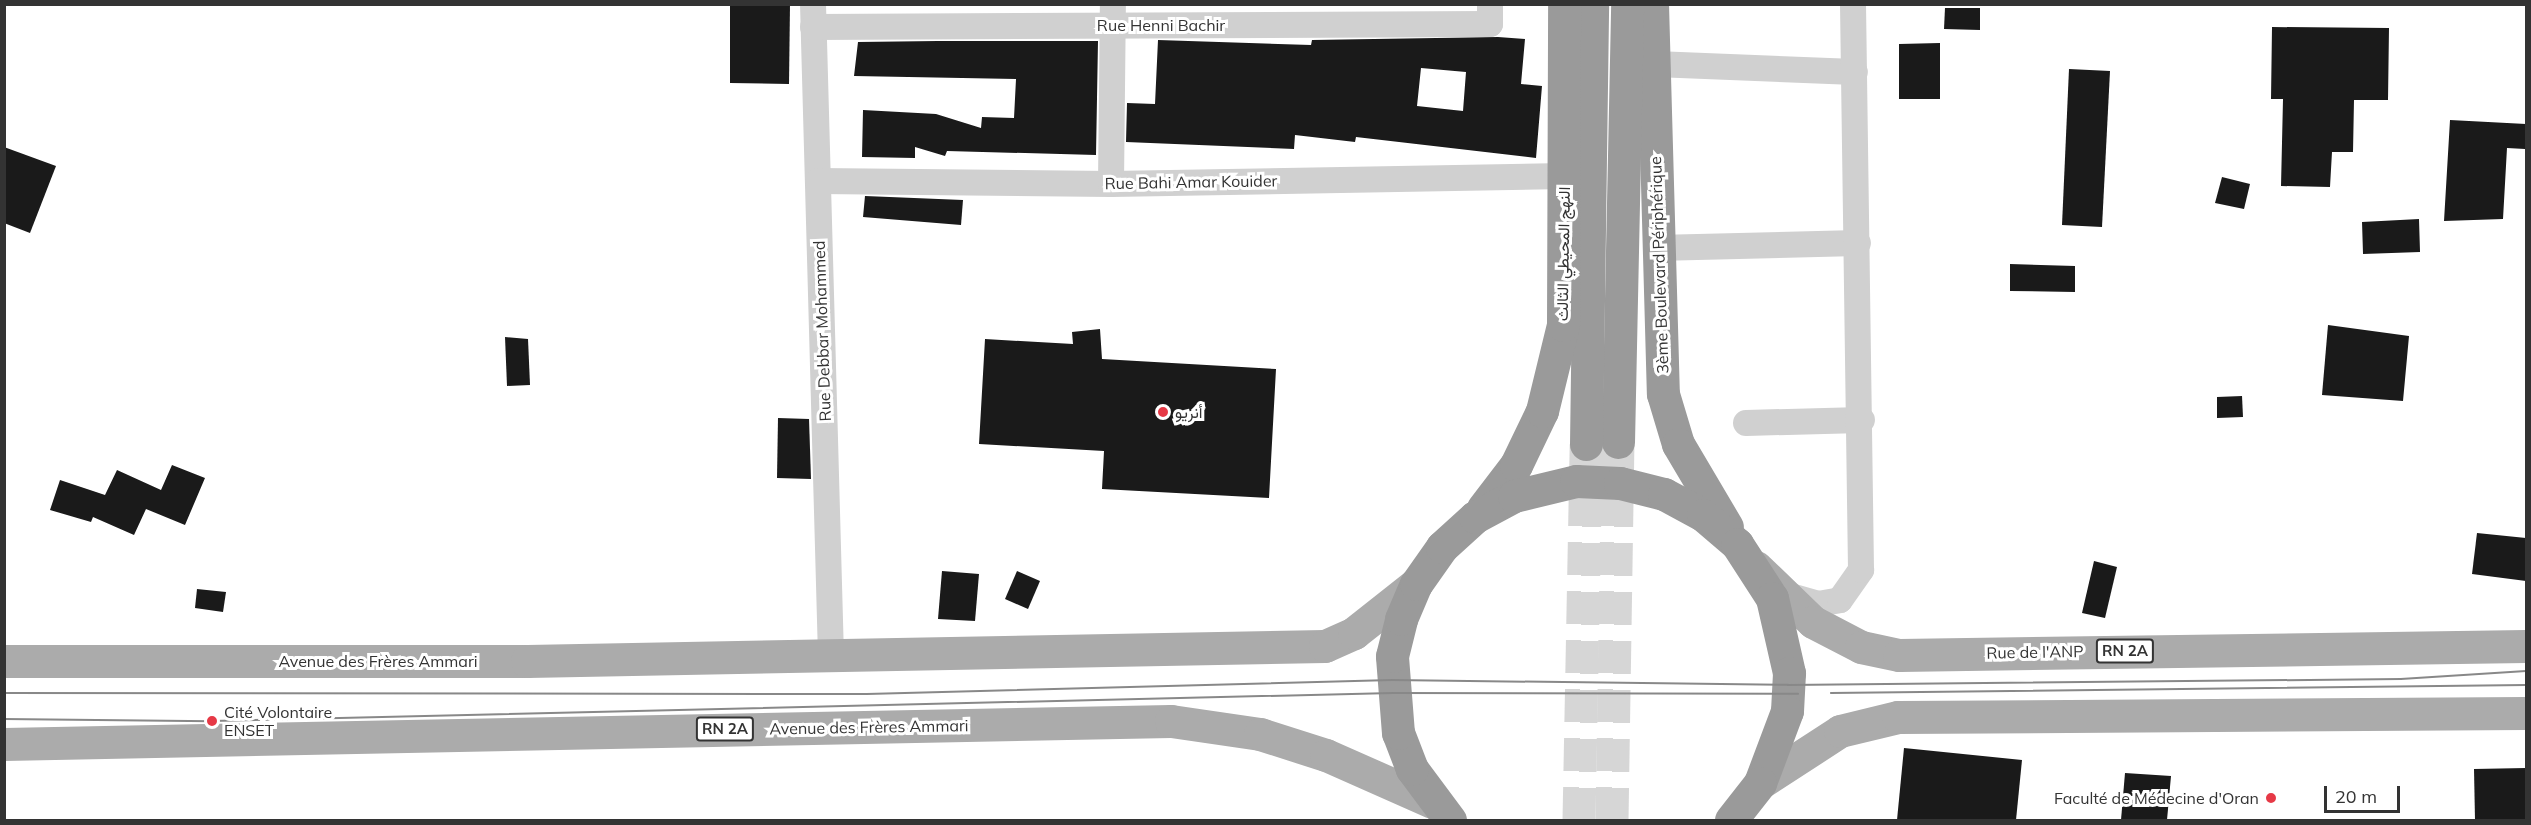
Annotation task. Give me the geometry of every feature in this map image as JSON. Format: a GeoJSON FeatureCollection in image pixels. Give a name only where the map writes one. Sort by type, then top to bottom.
{"type":"FeatureCollection","features":[{"type":"Feature","properties":{"kind":"highway","name":"النهج المحيطي الثالث"},"geometry":{"type":"LineString","coordinates":[[1475,517],[1516,465],[1542,411],[1563,325],[1564,4]]}},
{"type":"Feature","properties":{"kind":"highway"},"geometry":{"type":"LineString","coordinates":[[1586,444],[1592,4]]}},
{"type":"Feature","properties":{"kind":"highway"},"geometry":{"type":"LineString","coordinates":[[1618,442],[1627,4]]}},
{"type":"Feature","properties":{"kind":"highway","name":"3ème Boulevard Périphérique"},"geometry":{"type":"LineString","coordinates":[[1652,4],[1655,64],[1656,248],[1663,394],[1678,444],[1772,598],[1789,673],[1777,748],[1761,783],[1731,820]]}},
{"type":"Feature","properties":{"kind":"highway"},"geometry":{"type":"LineString","coordinates":[[1441,813],[1398,733],[1393,693],[1392,656],[1416,584],[1442,547],[1475,517],[1532,489],[1576,481],[1620,483],[1664,494],[1703,515],[1745,555]]}},
{"type":"Feature","properties":{"kind":"main road","name":"Rue de l'ANP"},"geometry":{"type":"LineString","coordinates":[[1745,555],[1813,622],[1861,647],[1899,655],[2526,646]]}},
{"type":"Feature","properties":{"kind":"main road","name":"Avenue des Frères Ammari"},"geometry":{"type":"LineString","coordinates":[[4,661],[831,657],[1325,646],[1354,633],[1416,584]]}},
{"type":"Feature","properties":{"kind":"main road"},"geometry":{"type":"LineString","coordinates":[[1761,783],[1840,731],[1898,717],[2526,713]]}},
{"type":"Feature","properties":{"kind":"main road","name":"Avenue des Frères Ammari"},"geometry":{"type":"LineString","coordinates":[[4,744],[1171,722],[1260,734],[1326,755],[1441,813]]}},
{"type":"Feature","properties":{"kind":"street","name":"Rue Henni Bachir"},"geometry":{"type":"LineString","coordinates":[[813,16],[1113,15],[1490,24],[1490,4]]}},
{"type":"Feature","properties":{"kind":"street"},"geometry":{"type":"LineString","coordinates":[[1784,594],[1818,604],[1840,600],[1861,570],[1862,420],[1853,4]]}},
{"type":"Feature","properties":{"kind":"street"},"geometry":{"type":"LineString","coordinates":[[1111,184],[1113,15]]}},
{"type":"Feature","properties":{"kind":"street","name":"Rue Debbar Mohammed"},"geometry":{"type":"LineString","coordinates":[[813,16],[831,657]]}},
{"type":"Feature","properties":{"kind":"street"},"geometry":{"type":"LineString","coordinates":[[1655,64],[1855,72]]}},
{"type":"Feature","properties":{"kind":"street","name":"Rue Bahi Amar Kouider"},"geometry":{"type":"LineString","coordinates":[[818,181],[1111,184],[1564,176]]}},
{"type":"Feature","properties":{"kind":"street"},"geometry":{"type":"LineString","coordinates":[[1656,248],[1858,243]]}},
{"type":"Feature","properties":{"kind":"street"},"geometry":{"type":"LineString","coordinates":[[1746,423],[1862,420]]}},
{"type":"Feature","properties":{"kind":"building"},"geometry":{"type":"Polygon","coordinates":[[[730,4],[790,4],[789,84],[730,83],[730,4]]]}},
{"type":"Feature","properties":{"kind":"building"},"geometry":{"type":"Polygon","coordinates":[[[1945,8],[1980,8],[1980,30],[1944,29],[1945,8]]]}},
{"type":"Feature","properties":{"kind":"building"},"geometry":{"type":"Polygon","coordinates":[[[2272,27],[2389,28],[2388,100],[2354,100],[2353,152],[2332,152],[2330,187],[2281,186],[2283,99],[2271,99],[2272,27]]]}},
{"type":"Feature","properties":{"kind":"building"},"geometry":{"type":"Polygon","coordinates":[[[1498,37],[1525,39],[1521,84],[1542,86],[1536,158],[1356,137],[1355,142],[1295,135],[1294,149],[1126,142],[1127,103],[1155,104],[1158,40],[1311,45],[1312,40],[1498,37]],[[1421,68],[1417,106],[1463,111],[1466,72],[1421,68]]]}},
{"type":"Feature","properties":{"kind":"building"},"geometry":{"type":"Polygon","coordinates":[[[1098,41],[1096,155],[947,151],[945,156],[915,147],[915,158],[862,157],[863,110],[936,114],[981,128],[982,117],[1014,118],[1016,79],[854,76],[858,42],[1098,41]]]}},
{"type":"Feature","properties":{"kind":"building"},"geometry":{"type":"Polygon","coordinates":[[[1940,43],[1940,99],[1899,99],[1899,44],[1940,43]]]}},
{"type":"Feature","properties":{"kind":"building"},"geometry":{"type":"Polygon","coordinates":[[[2069,69],[2110,71],[2102,227],[2062,225],[2069,69]]]}},
{"type":"Feature","properties":{"kind":"building"},"geometry":{"type":"Polygon","coordinates":[[[2450,120],[2526,124],[2525,149],[2507,148],[2503,219],[2444,221],[2450,120]]]}},
{"type":"Feature","properties":{"kind":"building"},"geometry":{"type":"Polygon","coordinates":[[[4,147],[56,166],[30,233],[4,223],[4,147]]]}},
{"type":"Feature","properties":{"kind":"building"},"geometry":{"type":"Polygon","coordinates":[[[2222,177],[2250,184],[2244,209],[2215,203],[2222,177]]]}},
{"type":"Feature","properties":{"kind":"building"},"geometry":{"type":"Polygon","coordinates":[[[865,196],[963,200],[961,225],[863,217],[865,196]]]}},
{"type":"Feature","properties":{"kind":"building"},"geometry":{"type":"Polygon","coordinates":[[[2419,219],[2420,252],[2363,254],[2362,222],[2419,219]]]}},
{"type":"Feature","properties":{"kind":"building"},"geometry":{"type":"Polygon","coordinates":[[[2010,264],[2075,266],[2075,292],[2010,291],[2010,264]]]}},
{"type":"Feature","properties":{"kind":"building"},"geometry":{"type":"Polygon","coordinates":[[[2328,325],[2409,336],[2403,401],[2322,395],[2328,325]]]}},
{"type":"Feature","properties":{"kind":"building"},"geometry":{"type":"Polygon","coordinates":[[[1100,329],[1102,359],[1276,369],[1269,498],[1102,489],[1104,451],[979,444],[985,339],[1073,344],[1072,332],[1100,329]]]}},
{"type":"Feature","properties":{"kind":"building"},"geometry":{"type":"Polygon","coordinates":[[[505,337],[528,339],[530,385],[507,386],[505,337]]]}},
{"type":"Feature","properties":{"kind":"building"},"geometry":{"type":"Polygon","coordinates":[[[2242,396],[2243,417],[2217,418],[2217,397],[2242,396]]]}},
{"type":"Feature","properties":{"kind":"building"},"geometry":{"type":"Polygon","coordinates":[[[778,418],[809,419],[811,479],[777,478],[778,418]]]}},
{"type":"Feature","properties":{"kind":"building"},"geometry":{"type":"Polygon","coordinates":[[[172,465],[205,478],[185,525],[146,509],[134,535],[93,517],[91,522],[50,510],[60,480],[105,495],[117,470],[161,490],[172,465]]]}},
{"type":"Feature","properties":{"kind":"building"},"geometry":{"type":"Polygon","coordinates":[[[2477,533],[2526,538],[2526,581],[2472,574],[2477,533]]]}},
{"type":"Feature","properties":{"kind":"building"},"geometry":{"type":"Polygon","coordinates":[[[2094,561],[2117,567],[2105,618],[2082,613],[2094,561]]]}},
{"type":"Feature","properties":{"kind":"building"},"geometry":{"type":"Polygon","coordinates":[[[942,571],[979,574],[975,621],[938,619],[942,571]]]}},
{"type":"Feature","properties":{"kind":"building"},"geometry":{"type":"Polygon","coordinates":[[[1017,571],[1040,581],[1028,609],[1005,599],[1017,571]]]}},
{"type":"Feature","properties":{"kind":"building"},"geometry":{"type":"Polygon","coordinates":[[[197,589],[226,592],[223,612],[195,608],[197,589]]]}},
{"type":"Feature","properties":{"kind":"building"},"geometry":{"type":"Polygon","coordinates":[[[1904,748],[2022,760],[2016,820],[1897,820],[1904,748]]]}},
{"type":"Feature","properties":{"kind":"building"},"geometry":{"type":"Polygon","coordinates":[[[2526,768],[2526,820],[2475,820],[2474,769],[2526,768]]]}},
{"type":"Feature","properties":{"kind":"building"},"geometry":{"type":"Polygon","coordinates":[[[2125,773],[2171,776],[2167,820],[2121,820],[2125,773]]]}},
{"type":"Feature","properties":{"kind":"tunnel"},"geometry":{"type":"LineString","coordinates":[[1612,820],[1618,442]]}},
{"type":"Feature","properties":{"kind":"tunnel"},"geometry":{"type":"LineString","coordinates":[[1579,820],[1586,444]]}},
{"type":"Feature","properties":{"kind":"tram line"},"geometry":{"type":"LineString","coordinates":[[4,693],[867,694],[1392,680],[1788,685],[2401,679],[2526,671]]}},
{"type":"Feature","properties":{"kind":"tram line"},"geometry":{"type":"LineString","coordinates":[[1831,693],[2526,685]]}},
{"type":"Feature","properties":{"kind":"tram line"},"geometry":{"type":"LineString","coordinates":[[4,719],[212,721],[1393,693],[1798,694]]}},
{"type":"Feature","properties":{"kind":"place","name":"أنريو"},"geometry":{"type":"Point","coordinates":[1163,412]}},
{"type":"Feature","properties":{"kind":"place","name":"Cité Volontaire ENSET"},"geometry":{"type":"Point","coordinates":[212,721]}},
{"type":"Feature","properties":{"kind":"place","name":"Faculté de Médecine d'Oran"},"geometry":{"type":"Point","coordinates":[2271,798]}}]}
